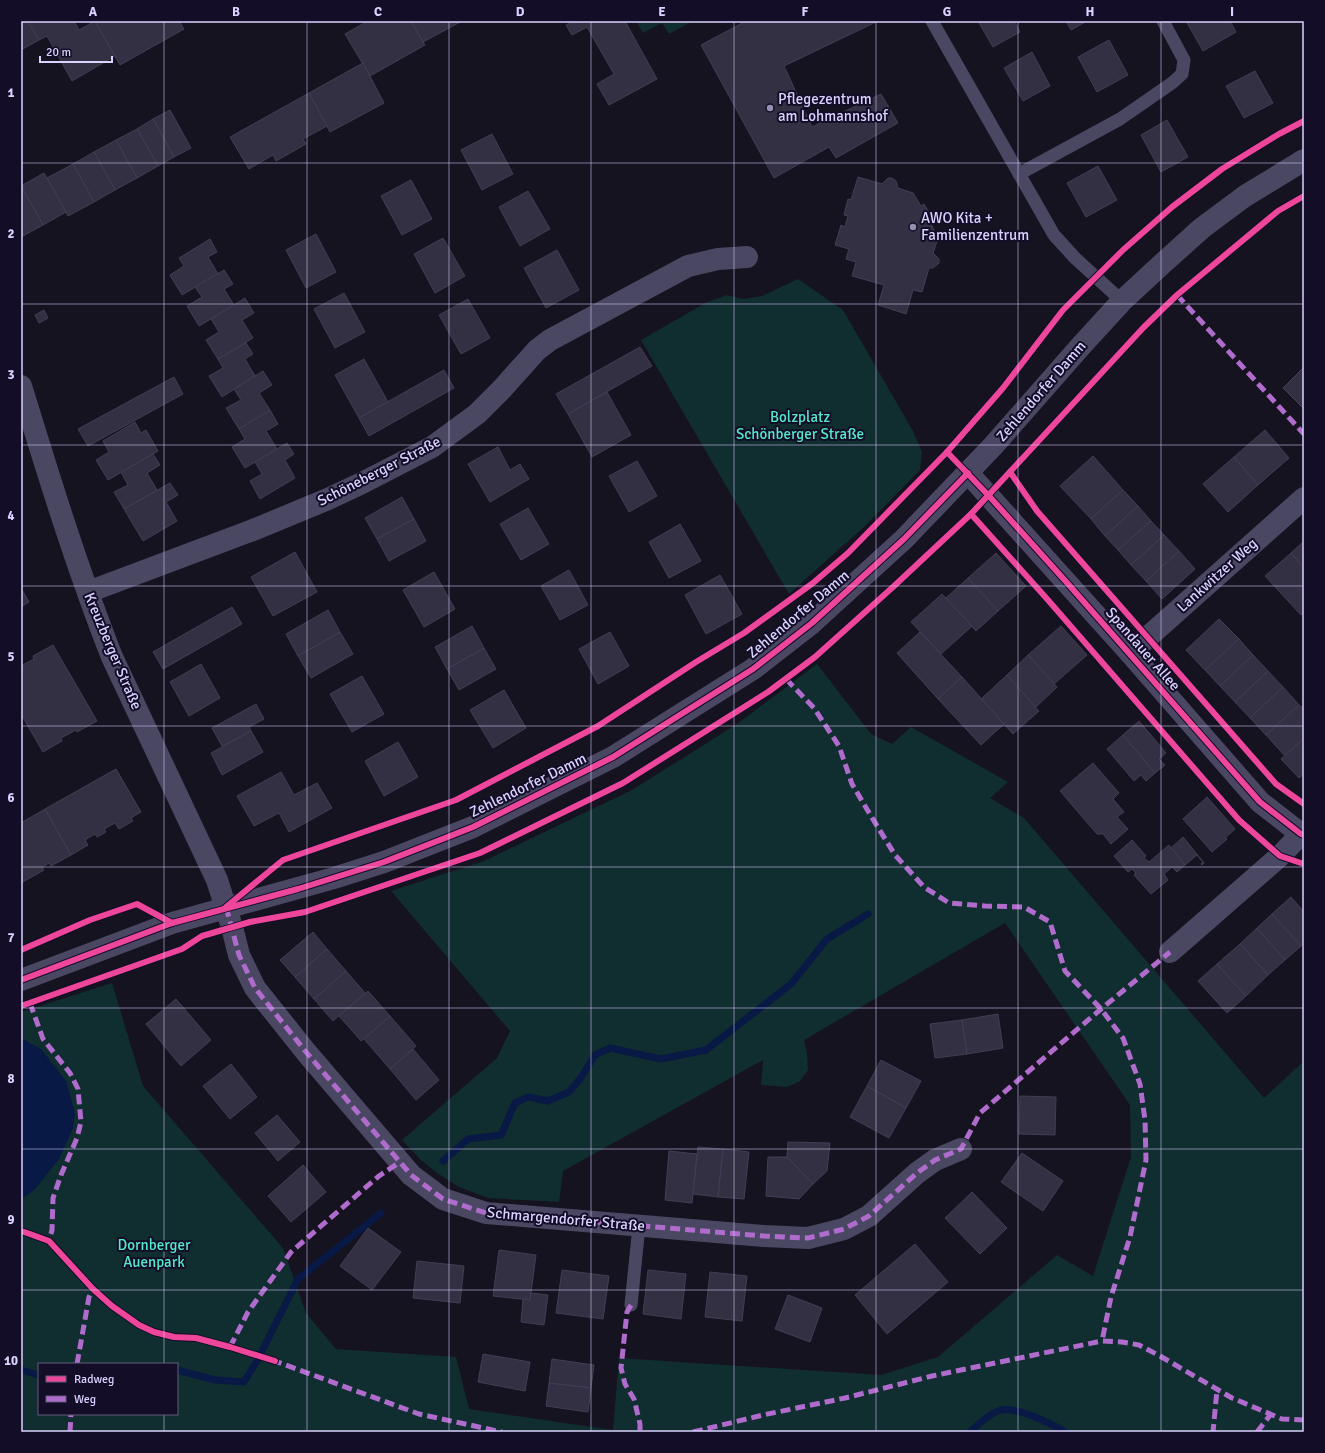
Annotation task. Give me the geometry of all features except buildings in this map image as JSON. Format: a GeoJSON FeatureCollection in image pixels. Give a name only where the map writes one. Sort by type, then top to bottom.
{"type":"FeatureCollection","features":[{"type":"Feature","properties":{"kind":"street","name":"Zehlendorfer Damm"},"geometry":{"type":"LineString","coordinates":[[21,980],[172,923],[226,907],[305,887],[391,859],[473,826],[613,758],[753,669],[812,623],[898,544],[968,473],[1122,301],[1202,228],[1245,196],[1304,160]]}},
{"type":"Feature","properties":{"kind":"street","name":"Schöneberger Straße"},"geometry":{"type":"LineString","coordinates":[[88,592],[253,530],[328,499],[362,483],[432,447],[477,414],[502,390],[537,350],[550,340],[688,266],[718,258],[747,257]]}},
{"type":"Feature","properties":{"kind":"street","name":"Kreuzberger Straße"},"geometry":{"type":"LineString","coordinates":[[21,386],[51,485],[112,657],[217,880],[226,907]]}},
{"type":"Feature","properties":{"kind":"street","name":"Spandauer Allee"},"geometry":{"type":"LineString","coordinates":[[968,473],[1130,653],[1260,802],[1302,835],[1170,952]]}},
{"type":"Feature","properties":{"kind":"street","name":"Lankwitzer Weg"},"geometry":{"type":"LineString","coordinates":[[1130,653],[1304,498]]}},
{"type":"Feature","properties":{"kind":"street","name":"Schmargendorfer Straße"},"geometry":{"type":"LineString","coordinates":[[226,907],[239,955],[255,988],[306,1052],[411,1175],[443,1199],[486,1213],[764,1236],[808,1238],[844,1229],[869,1216],[929,1164],[961,1149]]}},
{"type":"Feature","properties":{"kind":"lane"},"geometry":{"type":"LineString","coordinates":[[932,21],[1054,235],[1075,258],[1122,301]]}},
{"type":"Feature","properties":{"kind":"lane"},"geometry":{"type":"LineString","coordinates":[[1019,174],[1120,119],[1172,83],[1182,74],[1184,60],[1163,21]]}},
{"type":"Feature","properties":{"kind":"lane"},"geometry":{"type":"LineString","coordinates":[[631,1305],[639,1226]]}},
{"type":"Feature","properties":{"kind":"green space"},"geometry":{"type":"Polygon","coordinates":[[[636,21],[693,21],[669,34],[662,23],[643,33],[636,21]]]}},
{"type":"Feature","properties":{"kind":"green space","name":"Bolzplatz Schönberger Straße"},"geometry":{"type":"Polygon","coordinates":[[[798,279],[843,310],[913,431],[922,452],[920,470],[865,526],[789,594],[641,340],[707,302],[727,295],[744,299],[762,296],[798,279]]]}},
{"type":"Feature","properties":{"kind":"green space","name":"Dornberger Auenpark"},"geometry":{"type":"Polygon","coordinates":[[[817,664],[871,734],[892,744],[911,727],[1008,782],[990,798],[1024,818],[1264,1098],[1304,1061],[1304,1432],[21,1432],[21,1012],[112,983],[143,1086],[283,1248],[306,1313],[336,1349],[456,1357],[469,1409],[613,1430],[619,1358],[881,1375],[938,1357],[1057,1255],[1093,1276],[1131,1157],[1130,1105],[1005,923],[804,1040],[808,1070],[800,1081],[787,1087],[761,1085],[763,1060],[563,1171],[559,1202],[488,1198],[459,1187],[437,1173],[421,1160],[402,1140],[497,1058],[510,1031],[391,891],[484,861],[632,790],[737,724],[817,664]]]}},
{"type":"Feature","properties":{"kind":"water"},"geometry":{"type":"Polygon","coordinates":[[[21,1038],[41,1049],[66,1081],[75,1114],[73,1128],[59,1159],[35,1189],[21,1200],[21,1038]]]}},
{"type":"Feature","properties":{"kind":"waterway"},"geometry":{"type":"LineString","coordinates":[[443,1161],[468,1139],[501,1135],[515,1103],[528,1097],[548,1101],[569,1092],[580,1079],[595,1055],[610,1048],[661,1059],[706,1050],[791,984],[827,939],[868,914]]}},
{"type":"Feature","properties":{"kind":"waterway"},"geometry":{"type":"LineString","coordinates":[[178,1370],[215,1380],[244,1382],[257,1361],[298,1279],[381,1213]]}},
{"type":"Feature","properties":{"kind":"waterway"},"geometry":{"type":"LineString","coordinates":[[21,1370],[38,1375]]}},
{"type":"Feature","properties":{"kind":"waterway"},"geometry":{"type":"LineString","coordinates":[[970,1432],[992,1414],[1008,1409],[1034,1416],[1065,1432]]}},
{"type":"Feature","properties":{"kind":"marked path"},"geometry":{"type":"LineString","coordinates":[[1177,295],[1304,434]]}},
{"type":"Feature","properties":{"kind":"marked path"},"geometry":{"type":"LineString","coordinates":[[786,679],[814,708],[839,746],[852,784],[871,816],[895,855],[924,887],[949,903],[1024,907],[1050,922],[1065,971],[1101,1009],[1123,1038],[1140,1084],[1145,1120],[1146,1160],[1130,1237],[1111,1297],[1102,1341]]}},
{"type":"Feature","properties":{"kind":"marked path"},"geometry":{"type":"LineString","coordinates":[[226,907],[239,955],[255,988],[306,1052],[411,1175],[443,1199],[486,1213],[764,1236],[808,1238],[844,1229],[869,1216],[917,1173],[935,1160],[961,1149],[980,1113],[1170,952]]}},
{"type":"Feature","properties":{"kind":"marked path"},"geometry":{"type":"LineString","coordinates":[[30,1003],[43,1039],[70,1073],[78,1089],[81,1122],[77,1138],[53,1198],[52,1230],[49,1241]]}},
{"type":"Feature","properties":{"kind":"marked path"},"geometry":{"type":"LineString","coordinates":[[230,1347],[248,1312],[291,1252],[379,1176],[400,1162]]}},
{"type":"Feature","properties":{"kind":"marked path"},"geometry":{"type":"LineString","coordinates":[[77,1363],[89,1297],[93,1289]]}},
{"type":"Feature","properties":{"kind":"marked path"},"geometry":{"type":"LineString","coordinates":[[631,1305],[627,1312],[621,1368],[625,1384],[634,1399],[640,1424],[640,1432]]}},
{"type":"Feature","properties":{"kind":"marked path"},"geometry":{"type":"LineString","coordinates":[[693,1432],[763,1415],[845,1398],[932,1376],[1102,1341],[1139,1345],[1232,1398],[1282,1419],[1304,1420]]}},
{"type":"Feature","properties":{"kind":"marked path"},"geometry":{"type":"LineString","coordinates":[[272,1360],[419,1414],[502,1432]]}},
{"type":"Feature","properties":{"kind":"marked path"},"geometry":{"type":"LineString","coordinates":[[1215,1432],[1213,1432],[1217,1390]]}},
{"type":"Feature","properties":{"kind":"marked path"},"geometry":{"type":"LineString","coordinates":[[1257,1432],[1271,1414]]}},
{"type":"Feature","properties":{"kind":"marked path"},"geometry":{"type":"LineString","coordinates":[[70,1432],[71,1415]]}},
{"type":"Feature","properties":{"kind":"cycle path"},"geometry":{"type":"LineString","coordinates":[[226,907],[283,860],[456,800],[598,726],[696,662],[744,633],[813,583],[848,553],[947,452],[1003,388],[1063,310],[1123,250],[1172,207],[1222,169],[1279,134],[1304,121]]}},
{"type":"Feature","properties":{"kind":"cycle path"},"geometry":{"type":"LineString","coordinates":[[21,1006],[182,949],[202,936],[250,922],[305,912],[480,853],[623,783],[768,692],[815,657],[971,514],[1143,328],[1177,295],[1278,211],[1304,196]]}},
{"type":"Feature","properties":{"kind":"cycle path"},"geometry":{"type":"LineString","coordinates":[[947,452],[989,496],[1069,585],[1260,802],[1304,835]]}},
{"type":"Feature","properties":{"kind":"cycle path"},"geometry":{"type":"LineString","coordinates":[[1010,472],[1037,511],[1276,784],[1304,804]]}},
{"type":"Feature","properties":{"kind":"cycle path"},"geometry":{"type":"LineString","coordinates":[[21,980],[172,923],[298,889],[384,862],[473,827],[613,757],[753,669],[812,623],[904,539],[968,473]]}},
{"type":"Feature","properties":{"kind":"cycle path"},"geometry":{"type":"LineString","coordinates":[[971,514],[1048,600],[1239,820],[1280,856],[1304,864]]}},
{"type":"Feature","properties":{"kind":"cycle path"},"geometry":{"type":"LineString","coordinates":[[21,950],[90,920],[137,904],[172,923]]}},
{"type":"Feature","properties":{"kind":"cycle path"},"geometry":{"type":"LineString","coordinates":[[21,1231],[49,1241],[93,1289],[112,1306],[139,1325],[154,1332],[174,1337],[196,1338],[275,1361]]}},
{"type":"Feature","properties":{"kind":"place","name":"Pflegezentrum am Lohmannshof"},"geometry":{"type":"Point","coordinates":[770,108]}},
{"type":"Feature","properties":{"kind":"place","name":"AWO Kita + Familienzentrum"},"geometry":{"type":"Point","coordinates":[913,227]}}]}
